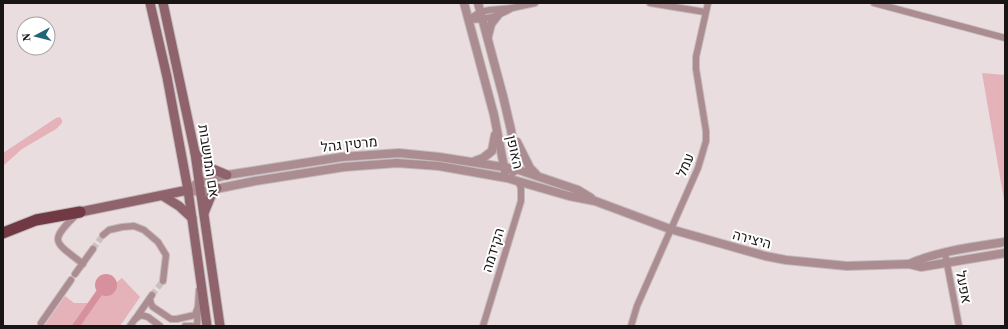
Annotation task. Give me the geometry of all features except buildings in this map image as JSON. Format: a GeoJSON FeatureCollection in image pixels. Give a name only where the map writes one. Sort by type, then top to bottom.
{"type":"FeatureCollection","features":[{"type":"Feature","properties":{"kind":"highway"},"geometry":{"type":"LineString","coordinates":[[3,233],[36,220],[80,212]]}},
{"type":"Feature","properties":{"kind":"main road","name":"אם המושבות"},"geometry":{"type":"LineString","coordinates":[[150,3],[167,77],[188,190],[206,326]]}},
{"type":"Feature","properties":{"kind":"main road","name":"אם המושבות"},"geometry":{"type":"LineString","coordinates":[[163,3],[195,153],[220,326]]}},
{"type":"Feature","properties":{"kind":"main road"},"geometry":{"type":"LineString","coordinates":[[195,153],[208,167],[227,175]]}},
{"type":"Feature","properties":{"kind":"main road"},"geometry":{"type":"LineString","coordinates":[[204,215],[211,196],[218,188]]}},
{"type":"Feature","properties":{"kind":"main road","name":"מרטין גהל"},"geometry":{"type":"LineString","coordinates":[[80,212],[188,190]]}},
{"type":"Feature","properties":{"kind":"main road"},"geometry":{"type":"LineString","coordinates":[[163,196],[180,206],[192,219]]}},
{"type":"Feature","properties":{"kind":"street","name":"האופן"},"geometry":{"type":"LineString","coordinates":[[464,3],[494,114],[506,178]]}},
{"type":"Feature","properties":{"kind":"street","name":"האופן"},"geometry":{"type":"LineString","coordinates":[[478,3],[511,130],[515,151],[516,169],[506,178]]}},
{"type":"Feature","properties":{"kind":"street"},"geometry":{"type":"LineString","coordinates":[[468,20],[496,9],[512,8],[536,3]]}},
{"type":"Feature","properties":{"kind":"street"},"geometry":{"type":"LineString","coordinates":[[650,3],[706,12]]}},
{"type":"Feature","properties":{"kind":"street","name":"עמל"},"geometry":{"type":"LineString","coordinates":[[630,326],[670,229],[698,168],[706,141],[706,131],[696,69],[696,57],[708,3]]}},
{"type":"Feature","properties":{"kind":"street"},"geometry":{"type":"LineString","coordinates":[[874,3],[1005,38]]}},
{"type":"Feature","properties":{"kind":"street"},"geometry":{"type":"LineString","coordinates":[[481,16],[498,15],[512,8]]}},
{"type":"Feature","properties":{"kind":"street"},"geometry":{"type":"LineString","coordinates":[[488,39],[490,26],[498,15]]}},
{"type":"Feature","properties":{"kind":"street"},"geometry":{"type":"LineString","coordinates":[[470,162],[483,158],[492,151],[495,134],[494,114]]}},
{"type":"Feature","properties":{"kind":"street"},"geometry":{"type":"LineString","coordinates":[[511,130],[530,168],[539,176]]}},
{"type":"Feature","properties":{"kind":"street","name":"מרטין גהל"},"geometry":{"type":"LineString","coordinates":[[188,190],[199,182],[227,175],[342,157],[399,153],[439,157],[516,169]]}},
{"type":"Feature","properties":{"kind":"street","name":"מרטין גהל"},"geometry":{"type":"LineString","coordinates":[[188,190],[201,192],[344,167],[397,163],[439,166],[506,178]]}},
{"type":"Feature","properties":{"kind":"street","name":"היצירה"},"geometry":{"type":"LineString","coordinates":[[516,169],[578,190],[595,201]]}},
{"type":"Feature","properties":{"kind":"street","name":"היצירה"},"geometry":{"type":"LineString","coordinates":[[506,178],[569,196],[595,201],[670,229],[743,250],[786,260],[847,266],[909,264],[921,266],[1005,253]]}},
{"type":"Feature","properties":{"kind":"street","name":"הקידמה"},"geometry":{"type":"LineString","coordinates":[[483,326],[520,201],[522,188],[518,181]]}},
{"type":"Feature","properties":{"kind":"street"},"geometry":{"type":"LineString","coordinates":[[80,212],[59,233],[57,239],[60,246],[83,264]]}},
{"type":"Feature","properties":{"kind":"street"},"geometry":{"type":"LineString","coordinates":[[103,235],[109,230],[122,227],[134,226],[144,230],[158,242],[166,255],[163,281]]}},
{"type":"Feature","properties":{"kind":"street","name":"היצירה"},"geometry":{"type":"LineString","coordinates":[[909,264],[921,259],[945,253],[1005,242]]}},
{"type":"Feature","properties":{"kind":"street"},"geometry":{"type":"LineString","coordinates":[[75,274],[93,249]]}},
{"type":"Feature","properties":{"kind":"street","name":"אפעל"},"geometry":{"type":"LineString","coordinates":[[945,253],[959,326]]}},
{"type":"Feature","properties":{"kind":"street"},"geometry":{"type":"LineString","coordinates":[[197,326],[200,273]]}},
{"type":"Feature","properties":{"kind":"street"},"geometry":{"type":"LineString","coordinates":[[41,323],[71,280]]}},
{"type":"Feature","properties":{"kind":"street"},"geometry":{"type":"LineString","coordinates":[[130,326],[151,297],[151,304],[153,308],[174,319],[195,316],[198,307]]}},
{"type":"Feature","properties":{"kind":"street"},"geometry":{"type":"LineString","coordinates":[[135,319],[141,315],[148,317],[160,326]]}},
{"type":"Feature","properties":{"kind":"street"},"geometry":{"type":"LineString","coordinates":[[185,326],[192,326]]}},
{"type":"Feature","properties":{"kind":"shaded area"},"geometry":{"type":"Polygon","coordinates":[[[982,73],[1005,75],[1005,200],[1004,200],[982,73]]]}},
{"type":"Feature","properties":{"kind":"shaded area"},"geometry":{"type":"Polygon","coordinates":[[[60,117],[62,123],[56,129],[22,149],[3,166],[3,153],[56,118],[60,117]]]}},
{"type":"Feature","properties":{"kind":"shaded area"},"geometry":{"type":"Polygon","coordinates":[[[106,274],[114,277],[117,285],[114,293],[106,296],[98,293],[95,285],[98,277],[106,274]]]}},
{"type":"Feature","properties":{"kind":"shaded area"},"geometry":{"type":"Polygon","coordinates":[[[122,278],[140,297],[120,326],[44,326],[65,296],[74,303],[90,303],[122,278]]]}},
{"type":"Feature","properties":{"kind":"waterway"},"geometry":{"type":"LineString","coordinates":[[76,326],[99,293]]}},
{"type":"Feature","properties":{"kind":"tunnel"},"geometry":{"type":"LineString","coordinates":[[93,249],[103,235]]}},
{"type":"Feature","properties":{"kind":"tunnel"},"geometry":{"type":"LineString","coordinates":[[152,295],[163,281]]}}]}
